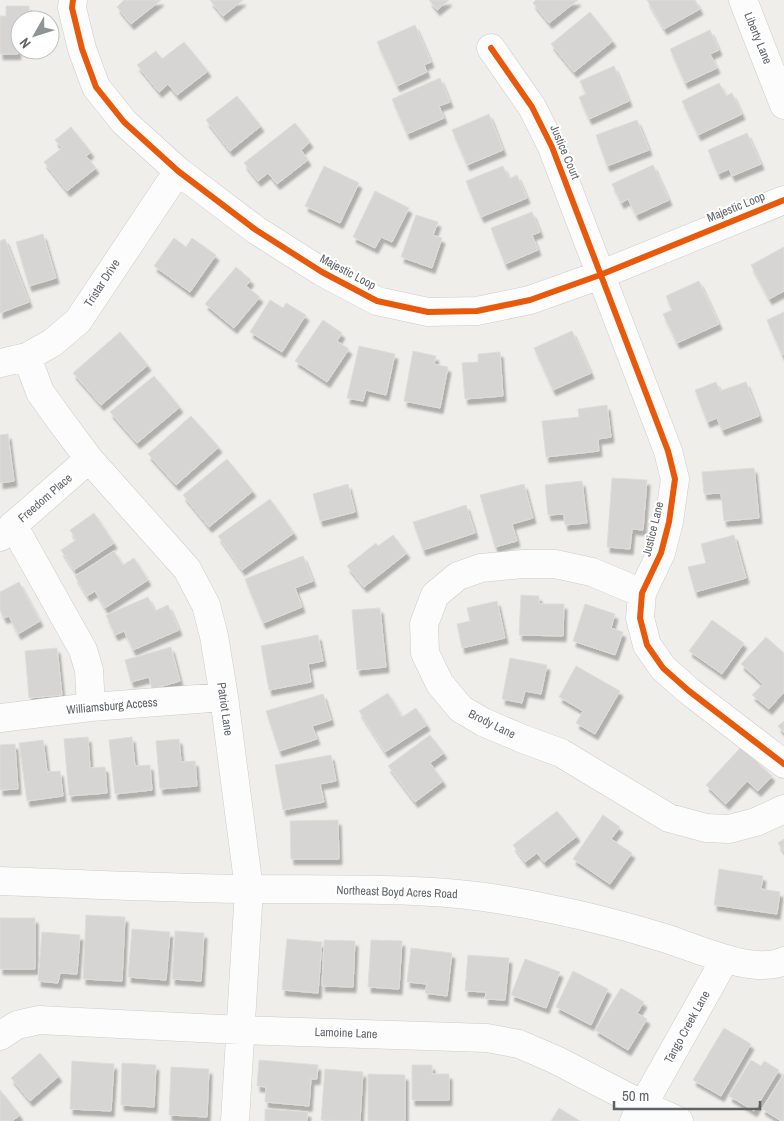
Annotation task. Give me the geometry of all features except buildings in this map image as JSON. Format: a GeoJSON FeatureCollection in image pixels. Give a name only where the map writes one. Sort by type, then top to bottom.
{"type":"FeatureCollection","features":[{"type":"Feature","properties":{"kind":"street","name":"Majestic Loop"},"geometry":{"type":"LineString","coordinates":[[73,0],[72,8],[82,49],[96,87],[124,122],[178,171],[256,230],[322,272],[377,300],[428,312],[477,311],[530,300],[600,275],[784,200]]}},
{"type":"Feature","properties":{"kind":"street","name":"Liberty Lane"},"geometry":{"type":"LineString","coordinates":[[743,0],[784,104]]}},
{"type":"Feature","properties":{"kind":"street","name":"Justice Court"},"geometry":{"type":"LineString","coordinates":[[491,48],[532,107],[552,147],[600,275]]}},
{"type":"Feature","properties":{"kind":"street","name":"Tristar Drive"},"geometry":{"type":"LineString","coordinates":[[0,363],[28,357],[52,343],[78,321],[104,279],[178,171]]}},
{"type":"Feature","properties":{"kind":"street","name":"Justice Lane"},"geometry":{"type":"LineString","coordinates":[[600,275],[668,450],[675,479],[669,522],[661,553],[642,593],[640,618],[647,645],[663,668],[784,764]]}},
{"type":"Feature","properties":{"kind":"street","name":"Patriot Lane"},"geometry":{"type":"LineString","coordinates":[[28,357],[40,392],[60,420],[89,459],[187,569],[206,605],[214,636],[224,697],[249,889],[235,1121]]}},
{"type":"Feature","properties":{"kind":"street","name":"Freedom Place"},"geometry":{"type":"LineString","coordinates":[[6,531],[89,459]]}},
{"type":"Feature","properties":{"kind":"street"},"geometry":{"type":"LineString","coordinates":[[6,531],[83,650],[89,670],[92,707]]}},
{"type":"Feature","properties":{"kind":"street","name":"Brody Lane"},"geometry":{"type":"LineString","coordinates":[[642,593],[592,572],[555,564],[523,564],[481,568],[458,576],[435,595],[424,624],[425,653],[440,684],[461,709],[483,722],[561,753],[669,818],[706,828],[729,829],[756,822],[784,809]]}},
{"type":"Feature","properties":{"kind":"street","name":"Williamsburg Access"},"geometry":{"type":"LineString","coordinates":[[0,718],[92,707],[224,697]]}},
{"type":"Feature","properties":{"kind":"street","name":"Northeast Boyd Acres Road"},"geometry":{"type":"LineString","coordinates":[[0,881],[249,889],[370,890],[469,896],[536,906],[602,920],[674,941],[725,959],[754,965],[784,961]]}},
{"type":"Feature","properties":{"kind":"street","name":"Tango Creek Lane"},"geometry":{"type":"LineString","coordinates":[[639,1113],[725,959]]}},
{"type":"Feature","properties":{"kind":"street","name":"Lamoine Lane"},"geometry":{"type":"LineString","coordinates":[[0,1036],[17,1025],[39,1020],[240,1030],[487,1038],[518,1044],[541,1054],[639,1113],[679,1121]]}},
{"type":"Feature","properties":{"kind":"cycle path"},"geometry":{"type":"LineString","coordinates":[[73,0],[72,8],[82,49],[96,87],[124,122],[178,171],[256,230],[322,272],[377,301],[428,312],[477,311],[530,300],[600,275],[784,200]]}},
{"type":"Feature","properties":{"kind":"cycle path"},"geometry":{"type":"LineString","coordinates":[[491,48],[532,107],[552,147],[668,451],[675,479],[669,522],[661,553],[642,593],[640,618],[647,645],[663,668],[689,691],[784,764]]}}]}
